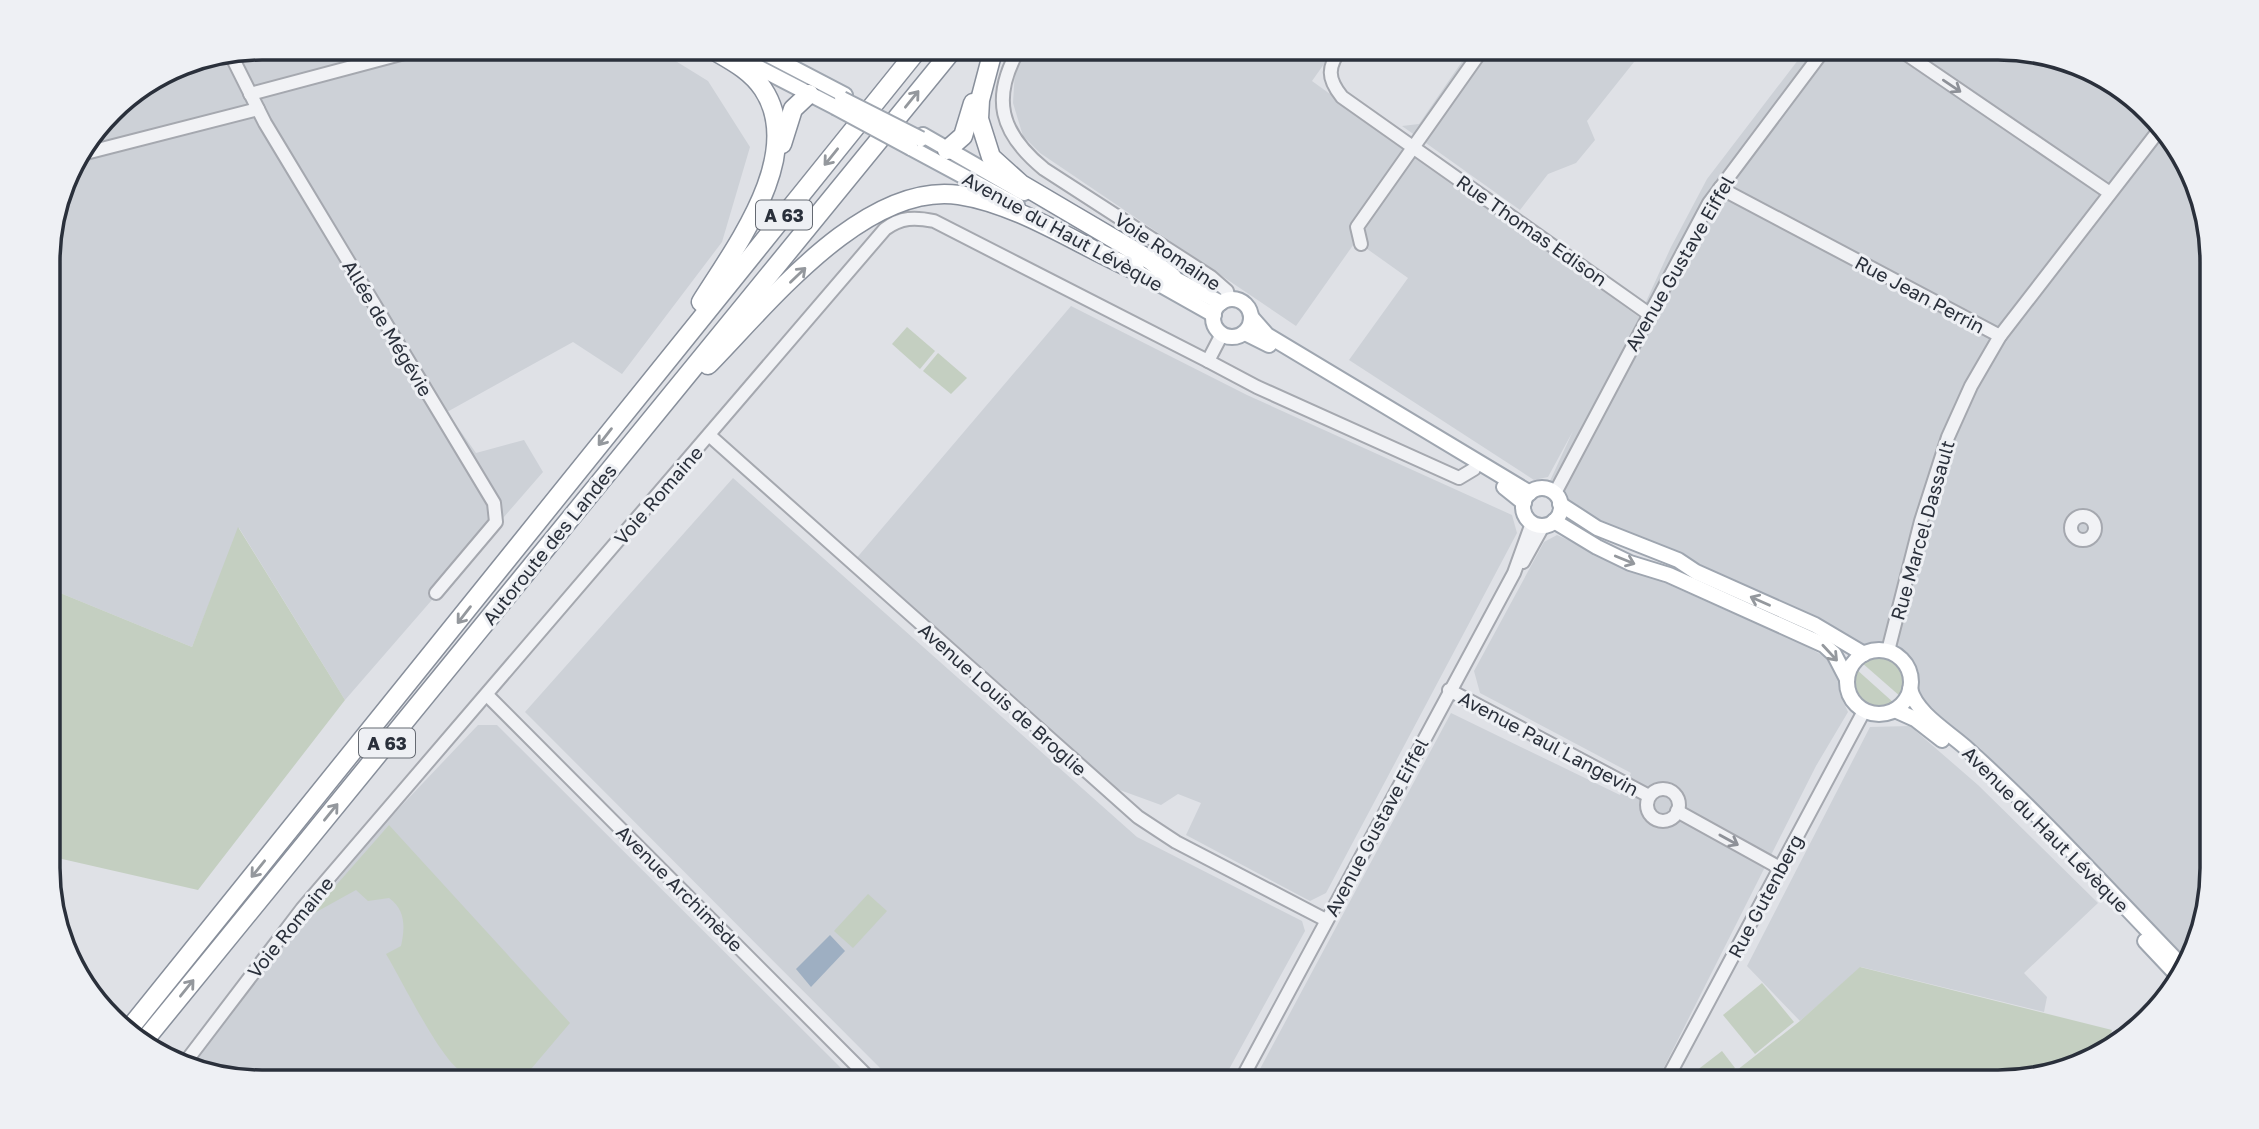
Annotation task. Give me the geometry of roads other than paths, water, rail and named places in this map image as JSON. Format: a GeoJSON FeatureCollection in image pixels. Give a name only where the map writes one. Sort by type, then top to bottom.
{"type":"FeatureCollection","features":[{"type":"Feature","properties":{"kind":"highway"},"geometry":{"type":"LineString","coordinates":[[728,60],[753,77],[771,103],[777,134],[773,172]]}},
{"type":"Feature","properties":{"kind":"highway","name":"Autoroute des Landes"},"geometry":{"type":"LineString","coordinates":[[134,1023],[909,60]]}},
{"type":"Feature","properties":{"kind":"highway","name":"Autoroute des Landes"},"geometry":{"type":"LineString","coordinates":[[149,1035],[944,60]]}},
{"type":"Feature","properties":{"kind":"highway"},"geometry":{"type":"LineString","coordinates":[[943,147],[963,136],[989,60]]}},
{"type":"Feature","properties":{"kind":"highway"},"geometry":{"type":"LineString","coordinates":[[991,60],[979,110],[982,133],[991,157],[1021,184],[1150,260],[1172,277]]}},
{"type":"Feature","properties":{"kind":"highway"},"geometry":{"type":"LineString","coordinates":[[648,383],[655,366],[695,313],[729,259],[773,172],[793,109],[813,95]]}},
{"type":"Feature","properties":{"kind":"highway"},"geometry":{"type":"LineString","coordinates":[[630,445],[829,246],[857,224],[902,201],[936,194],[983,201],[1013,212],[1135,270]]}},
{"type":"Feature","properties":{"kind":"main road"},"geometry":{"type":"LineString","coordinates":[[745,60],[813,95],[840,101]]}},
{"type":"Feature","properties":{"kind":"main road"},"geometry":{"type":"LineString","coordinates":[[774,60],[840,101],[918,142]]}},
{"type":"Feature","properties":{"kind":"main road","name":"Avenue du Haut Lévèque"},"geometry":{"type":"LineString","coordinates":[[918,142],[943,147],[1221,306]]}},
{"type":"Feature","properties":{"kind":"main road","name":"Avenue du Haut Lévèque"},"geometry":{"type":"LineString","coordinates":[[918,142],[1135,270],[1221,306]]}},
{"type":"Feature","properties":{"kind":"main road"},"geometry":{"type":"LineString","coordinates":[[1252,318],[1245,333],[1233,338],[1222,334],[1215,326],[1221,306],[1247,306],[1252,318],[1267,335],[1527,498]]}},
{"type":"Feature","properties":{"kind":"main road"},"geometry":{"type":"LineString","coordinates":[[1245,333],[1270,345],[1474,469],[1527,498]]}},
{"type":"Feature","properties":{"kind":"main road"},"geometry":{"type":"LineString","coordinates":[[1527,498],[1545,489],[1597,528],[1678,560],[1696,572],[1815,625],[1864,654]]}},
{"type":"Feature","properties":{"kind":"main road"},"geometry":{"type":"LineString","coordinates":[[1527,498],[1525,514],[1543,523],[1608,553],[1670,575],[1824,645],[1834,654],[1847,679],[1851,698],[1864,711],[1874,714],[1895,710],[1904,702],[1910,690],[1910,674],[1906,664],[1888,651],[1876,650],[1864,654],[1854,661],[1847,679]]}},
{"type":"Feature","properties":{"kind":"main road"},"geometry":{"type":"LineString","coordinates":[[1543,523],[1558,499]]}},
{"type":"Feature","properties":{"kind":"main road","name":"Avenue du Haut Lévèque"},"geometry":{"type":"LineString","coordinates":[[1910,690],[1912,698],[1932,719],[2009,788],[2177,960]]}},
{"type":"Feature","properties":{"kind":"main road","name":"Avenue du Haut Lévèque"},"geometry":{"type":"LineString","coordinates":[[1895,710],[1915,719],[1975,768],[2171,969]]}},
{"type":"Feature","properties":{"kind":"street"},"geometry":{"type":"LineString","coordinates":[[250,94],[378,60]]}},
{"type":"Feature","properties":{"kind":"street","name":"Voie Romaine"},"geometry":{"type":"LineString","coordinates":[[1012,60],[1007,69],[1003,98],[1007,128],[1023,152],[1065,183],[1211,277],[1227,291],[1221,306]]}},
{"type":"Feature","properties":{"kind":"street","name":"Rue Thomas Edison"},"geometry":{"type":"LineString","coordinates":[[1334,60],[1329,67],[1331,83],[1342,97],[1648,314]]}},
{"type":"Feature","properties":{"kind":"street"},"geometry":{"type":"LineString","coordinates":[[1361,244],[1357,227],[1475,60]]}},
{"type":"Feature","properties":{"kind":"street","name":"Avenue Gustave Eiffel"},"geometry":{"type":"LineString","coordinates":[[1558,499],[1648,314],[1720,188],[1816,60]]}},
{"type":"Feature","properties":{"kind":"street"},"geometry":{"type":"LineString","coordinates":[[1915,60],[2110,193]]}},
{"type":"Feature","properties":{"kind":"street","name":"Allée de Mégévie"},"geometry":{"type":"LineString","coordinates":[[234,62],[258,109],[494,503],[496,522],[436,593]]}},
{"type":"Feature","properties":{"kind":"street"},"geometry":{"type":"LineString","coordinates":[[93,151],[258,109]]}},
{"type":"Feature","properties":{"kind":"street","name":"Rue Jean Perrin"},"geometry":{"type":"LineString","coordinates":[[1720,188],[2000,337],[2155,136]]}},
{"type":"Feature","properties":{"kind":"street","name":"Voie Romaine"},"geometry":{"type":"LineString","coordinates":[[190,1056],[302,909],[885,229],[906,218],[934,221],[1257,387],[1459,478],[1474,469]]}},
{"type":"Feature","properties":{"kind":"street"},"geometry":{"type":"LineString","coordinates":[[1208,361],[1222,334]]}},
{"type":"Feature","properties":{"kind":"street","name":"Rue Marcel Dassault"},"geometry":{"type":"LineString","coordinates":[[1888,651],[1921,521],[1948,437],[1971,386],[2000,337]]}},
{"type":"Feature","properties":{"kind":"street","name":"Avenue Louis de Broglie"},"geometry":{"type":"LineString","coordinates":[[709,435],[1138,817],[1176,842],[1326,920]]}},
{"type":"Feature","properties":{"kind":"street","name":"Avenue Gustave Eiffel"},"geometry":{"type":"LineString","coordinates":[[1247,1069],[1449,690],[1514,573],[1526,558],[1543,523]]}},
{"type":"Feature","properties":{"kind":"street","name":"Avenue Paul Langevin"},"geometry":{"type":"LineString","coordinates":[[1449,690],[1649,796]]}},
{"type":"Feature","properties":{"kind":"street","name":"Avenue Archimède"},"geometry":{"type":"LineString","coordinates":[[487,695],[861,1070]]}},
{"type":"Feature","properties":{"kind":"street","name":"Rue Gutenberg"},"geometry":{"type":"LineString","coordinates":[[1672,1069],[1864,711]]}},
{"type":"Feature","properties":{"kind":"street","name":"Avenue Paul Langevin"},"geometry":{"type":"LineString","coordinates":[[1662,788],[1672,791],[1678,800],[1678,811],[1671,819],[1655,819],[1648,811],[1649,796],[1662,788]]}},
{"type":"Feature","properties":{"kind":"street","name":"Avenue Paul Langevin"},"geometry":{"type":"LineString","coordinates":[[1678,811],[1780,869]]}},
{"type":"Feature","properties":{"kind":"water"},"geometry":{"type":"Polygon","coordinates":[[[830,935],[845,951],[811,987],[796,969],[830,935]]]}}]}
